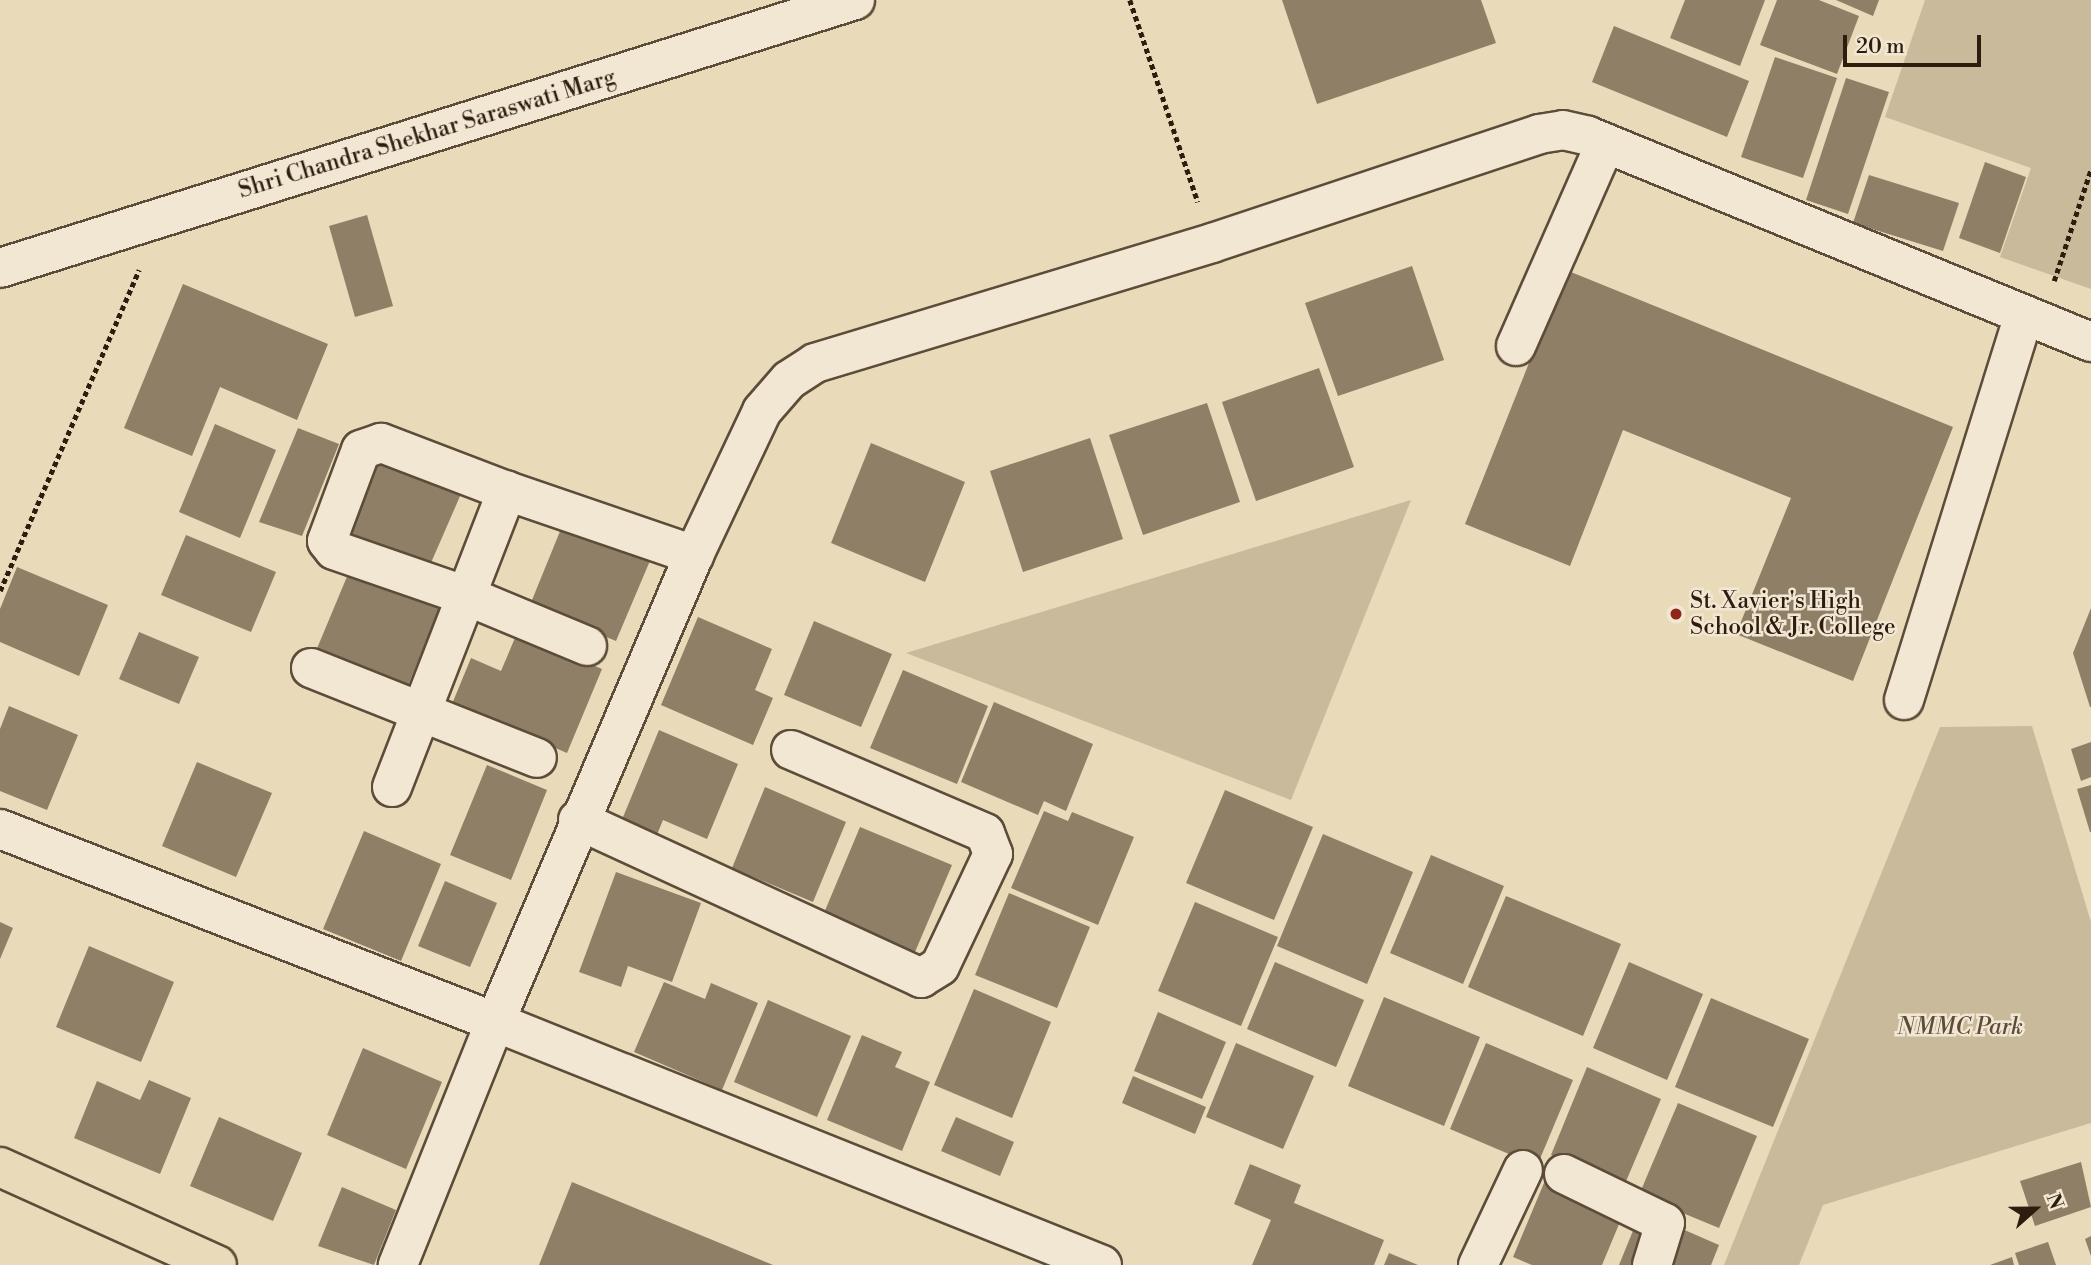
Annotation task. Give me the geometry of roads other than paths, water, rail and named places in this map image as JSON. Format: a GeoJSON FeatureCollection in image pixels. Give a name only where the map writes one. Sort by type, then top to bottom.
{"type":"FeatureCollection","features":[{"type":"Feature","properties":{"kind":"main road"},"geometry":{"type":"LineString","coordinates":[[0,1167],[217,1265]]}},
{"type":"Feature","properties":{"kind":"street","name":"Shri Chandra Shekhar Saraswati Marg"},"geometry":{"type":"LineString","coordinates":[[0,268],[855,0]]}},
{"type":"Feature","properties":{"kind":"street"},"geometry":{"type":"LineString","coordinates":[[398,1265],[495,1021],[694,555],[762,411],[789,380],[815,363],[1212,243],[1539,134],[1563,130],[1605,144],[2091,342]]}},
{"type":"Feature","properties":{"kind":"street"},"geometry":{"type":"LineString","coordinates":[[1516,346],[1605,144]]}},
{"type":"Feature","properties":{"kind":"street"},"geometry":{"type":"LineString","coordinates":[[1904,700],[2032,318]]}},
{"type":"Feature","properties":{"kind":"street"},"geometry":{"type":"LineString","coordinates":[[587,646],[467,596],[334,550],[327,541],[361,450],[381,443],[507,491],[694,555]]}},
{"type":"Feature","properties":{"kind":"street"},"geometry":{"type":"LineString","coordinates":[[392,787],[507,491]]}},
{"type":"Feature","properties":{"kind":"street"},"geometry":{"type":"LineString","coordinates":[[312,668],[537,758]]}},
{"type":"Feature","properties":{"kind":"street"},"geometry":{"type":"LineString","coordinates":[[579,820],[921,978],[940,966],[993,854],[985,833],[791,750]]}},
{"type":"Feature","properties":{"kind":"street"},"geometry":{"type":"LineString","coordinates":[[0,829],[495,1021],[1102,1265]]}},
{"type":"Feature","properties":{"kind":"street"},"geometry":{"type":"LineString","coordinates":[[1478,1265],[1523,1170]]}},
{"type":"Feature","properties":{"kind":"street"},"geometry":{"type":"LineString","coordinates":[[1564,1174],[1665,1223],[1652,1265]]}},
{"type":"Feature","properties":{"kind":"place","name":"St. Xavier's High School & Jr. College"},"geometry":{"type":"Point","coordinates":[1676,614]}},
{"type":"Feature","properties":{"kind":"park label","name":"NMMC Park"},"geometry":{"type":"Point","coordinates":[1960,1027]}}]}
